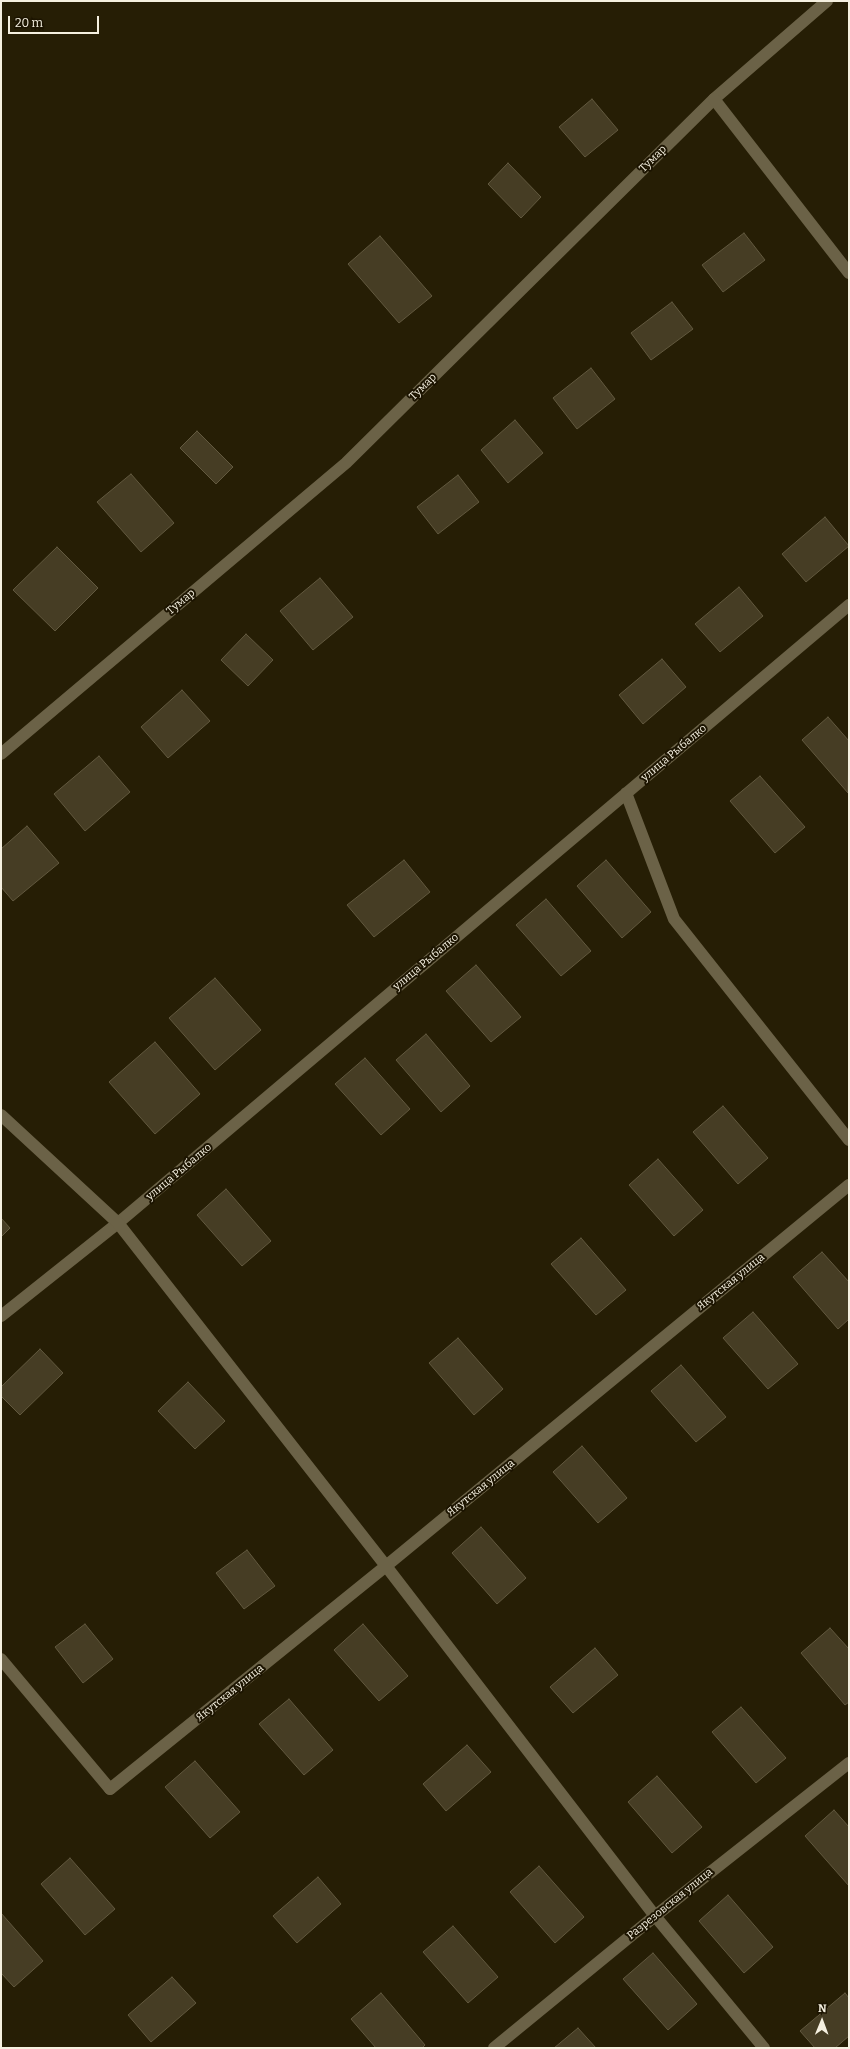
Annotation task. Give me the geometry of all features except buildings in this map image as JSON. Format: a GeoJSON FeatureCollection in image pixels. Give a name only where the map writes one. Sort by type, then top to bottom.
{"type":"FeatureCollection","features":[{"type":"Feature","properties":{"kind":"street","name":"Тумар"},"geometry":{"type":"LineString","coordinates":[[1,754],[346,463],[714,99],[827,1]]}},
{"type":"Feature","properties":{"kind":"street"},"geometry":{"type":"LineString","coordinates":[[714,99],[849,273]]}},
{"type":"Feature","properties":{"kind":"street","name":"улица Рыбалко"},"geometry":{"type":"LineString","coordinates":[[1,1316],[118,1223],[849,605]]}},
{"type":"Feature","properties":{"kind":"street"},"geometry":{"type":"LineString","coordinates":[[626,793],[674,919],[849,1140]]}},
{"type":"Feature","properties":{"kind":"street"},"geometry":{"type":"LineString","coordinates":[[1,1115],[118,1223],[386,1566],[655,1916],[764,2048]]}},
{"type":"Feature","properties":{"kind":"street","name":"Якутская улица"},"geometry":{"type":"LineString","coordinates":[[1,1659],[110,1789],[386,1566],[849,1185]]}},
{"type":"Feature","properties":{"kind":"street","name":"Разрезовская улица"},"geometry":{"type":"LineString","coordinates":[[494,2048],[655,1916],[849,1763]]}}]}
